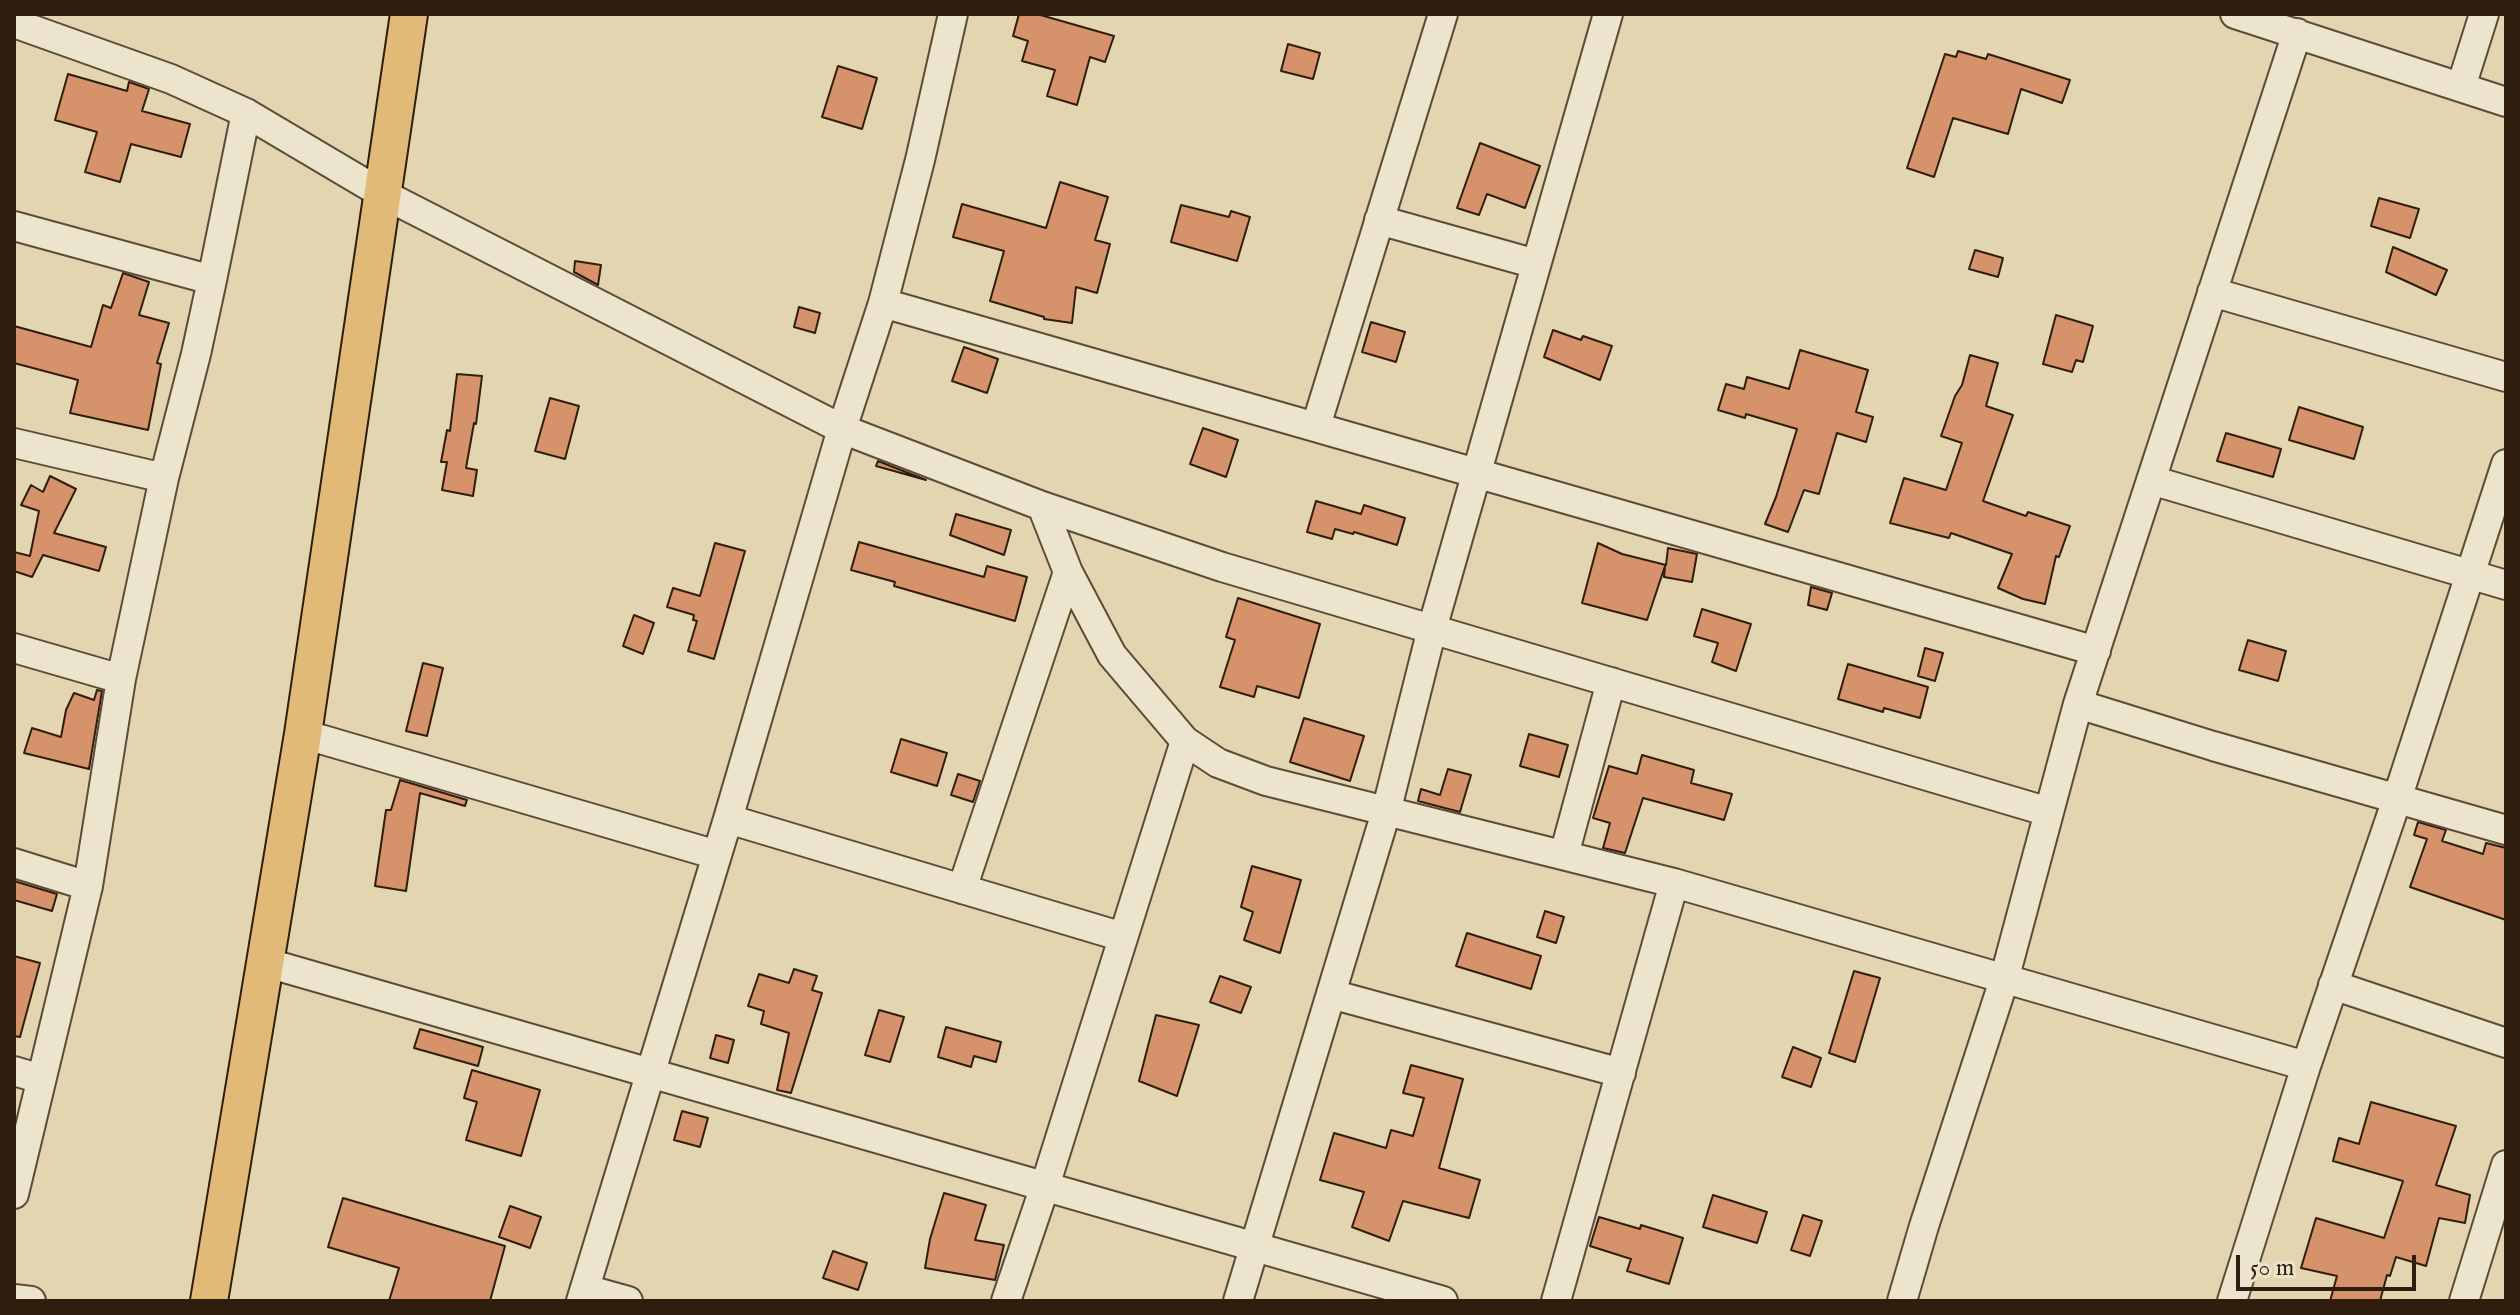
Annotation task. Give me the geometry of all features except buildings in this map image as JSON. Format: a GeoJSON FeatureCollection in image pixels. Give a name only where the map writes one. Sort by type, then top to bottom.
{"type":"FeatureCollection","features":[{"type":"Feature","properties":{"kind":"main road"},"geometry":{"type":"LineString","coordinates":[[209,1301],[303,734],[409,14]]}},
{"type":"Feature","properties":{"kind":"street"},"geometry":{"type":"LineString","coordinates":[[628,1301],[583,1295],[728,819],[842,429],[883,303],[953,14]]}},
{"type":"Feature","properties":{"kind":"street"},"geometry":{"type":"LineString","coordinates":[[1316,426],[1443,14]]}},
{"type":"Feature","properties":{"kind":"street"},"geometry":{"type":"LineString","coordinates":[[1238,1301],[1386,812],[1475,474],[1608,14]]}},
{"type":"Feature","properties":{"kind":"street"},"geometry":{"type":"LineString","coordinates":[[2235,14],[2506,102]]}},
{"type":"Feature","properties":{"kind":"street"},"geometry":{"type":"LineString","coordinates":[[2461,87],[2484,14]]}},
{"type":"Feature","properties":{"kind":"street"},"geometry":{"type":"LineString","coordinates":[[14,23],[171,79],[246,113],[381,193],[842,429],[1042,506],[1222,567],[2049,812]]}},
{"type":"Feature","properties":{"kind":"street"},"geometry":{"type":"LineString","coordinates":[[1902,1301],[2004,980],[2078,704],[2297,33]]}},
{"type":"Feature","properties":{"kind":"street"},"geometry":{"type":"LineString","coordinates":[[14,1194],[27,1075],[88,886],[121,679],[164,478],[196,354],[246,113]]}},
{"type":"Feature","properties":{"kind":"street"},"geometry":{"type":"LineString","coordinates":[[1379,220],[1536,264]]}},
{"type":"Feature","properties":{"kind":"street"},"geometry":{"type":"LineString","coordinates":[[14,226],[212,280]]}},
{"type":"Feature","properties":{"kind":"street"},"geometry":{"type":"LineString","coordinates":[[2212,292],[2506,377]]}},
{"type":"Feature","properties":{"kind":"street"},"geometry":{"type":"LineString","coordinates":[[883,303],[2096,651]]}},
{"type":"Feature","properties":{"kind":"street"},"geometry":{"type":"LineString","coordinates":[[14,443],[164,478]]}},
{"type":"Feature","properties":{"kind":"street"},"geometry":{"type":"LineString","coordinates":[[2232,1301],[2306,1066],[2506,464]]}},
{"type":"Feature","properties":{"kind":"street"},"geometry":{"type":"LineString","coordinates":[[2151,480],[2506,585]]}},
{"type":"Feature","properties":{"kind":"street"},"geometry":{"type":"LineString","coordinates":[[1042,506],[1068,572],[1112,655],[1185,741],[1218,763],[1266,781],[1674,883],[2306,1066]]}},
{"type":"Feature","properties":{"kind":"street"},"geometry":{"type":"LineString","coordinates":[[962,889],[1068,572]]}},
{"type":"Feature","properties":{"kind":"street"},"geometry":{"type":"LineString","coordinates":[[14,648],[121,679]]}},
{"type":"Feature","properties":{"kind":"street"},"geometry":{"type":"LineString","coordinates":[[1564,855],[1611,682]]}},
{"type":"Feature","properties":{"kind":"street"},"geometry":{"type":"LineString","coordinates":[[2078,704],[2506,830]]}},
{"type":"Feature","properties":{"kind":"street"},"geometry":{"type":"LineString","coordinates":[[303,734],[717,855]]}},
{"type":"Feature","properties":{"kind":"street"},"geometry":{"type":"LineString","coordinates":[[1006,1301],[1185,741]]}},
{"type":"Feature","properties":{"kind":"street"},"geometry":{"type":"LineString","coordinates":[[728,819],[1123,937]]}},
{"type":"Feature","properties":{"kind":"street"},"geometry":{"type":"LineString","coordinates":[[14,863],[88,886]]}},
{"type":"Feature","properties":{"kind":"street"},"geometry":{"type":"LineString","coordinates":[[1556,1301],[1674,883]]}},
{"type":"Feature","properties":{"kind":"street"},"geometry":{"type":"LineString","coordinates":[[264,962],[1443,1301]]}},
{"type":"Feature","properties":{"kind":"street"},"geometry":{"type":"LineString","coordinates":[[2333,985],[2506,1043]]}},
{"type":"Feature","properties":{"kind":"street"},"geometry":{"type":"LineString","coordinates":[[1331,994],[1621,1073]]}},
{"type":"Feature","properties":{"kind":"street"},"geometry":{"type":"LineString","coordinates":[[2464,1301],[2506,1165]]}},
{"type":"Feature","properties":{"kind":"street"},"geometry":{"type":"LineString","coordinates":[[14,1299],[31,1301]]}}]}
